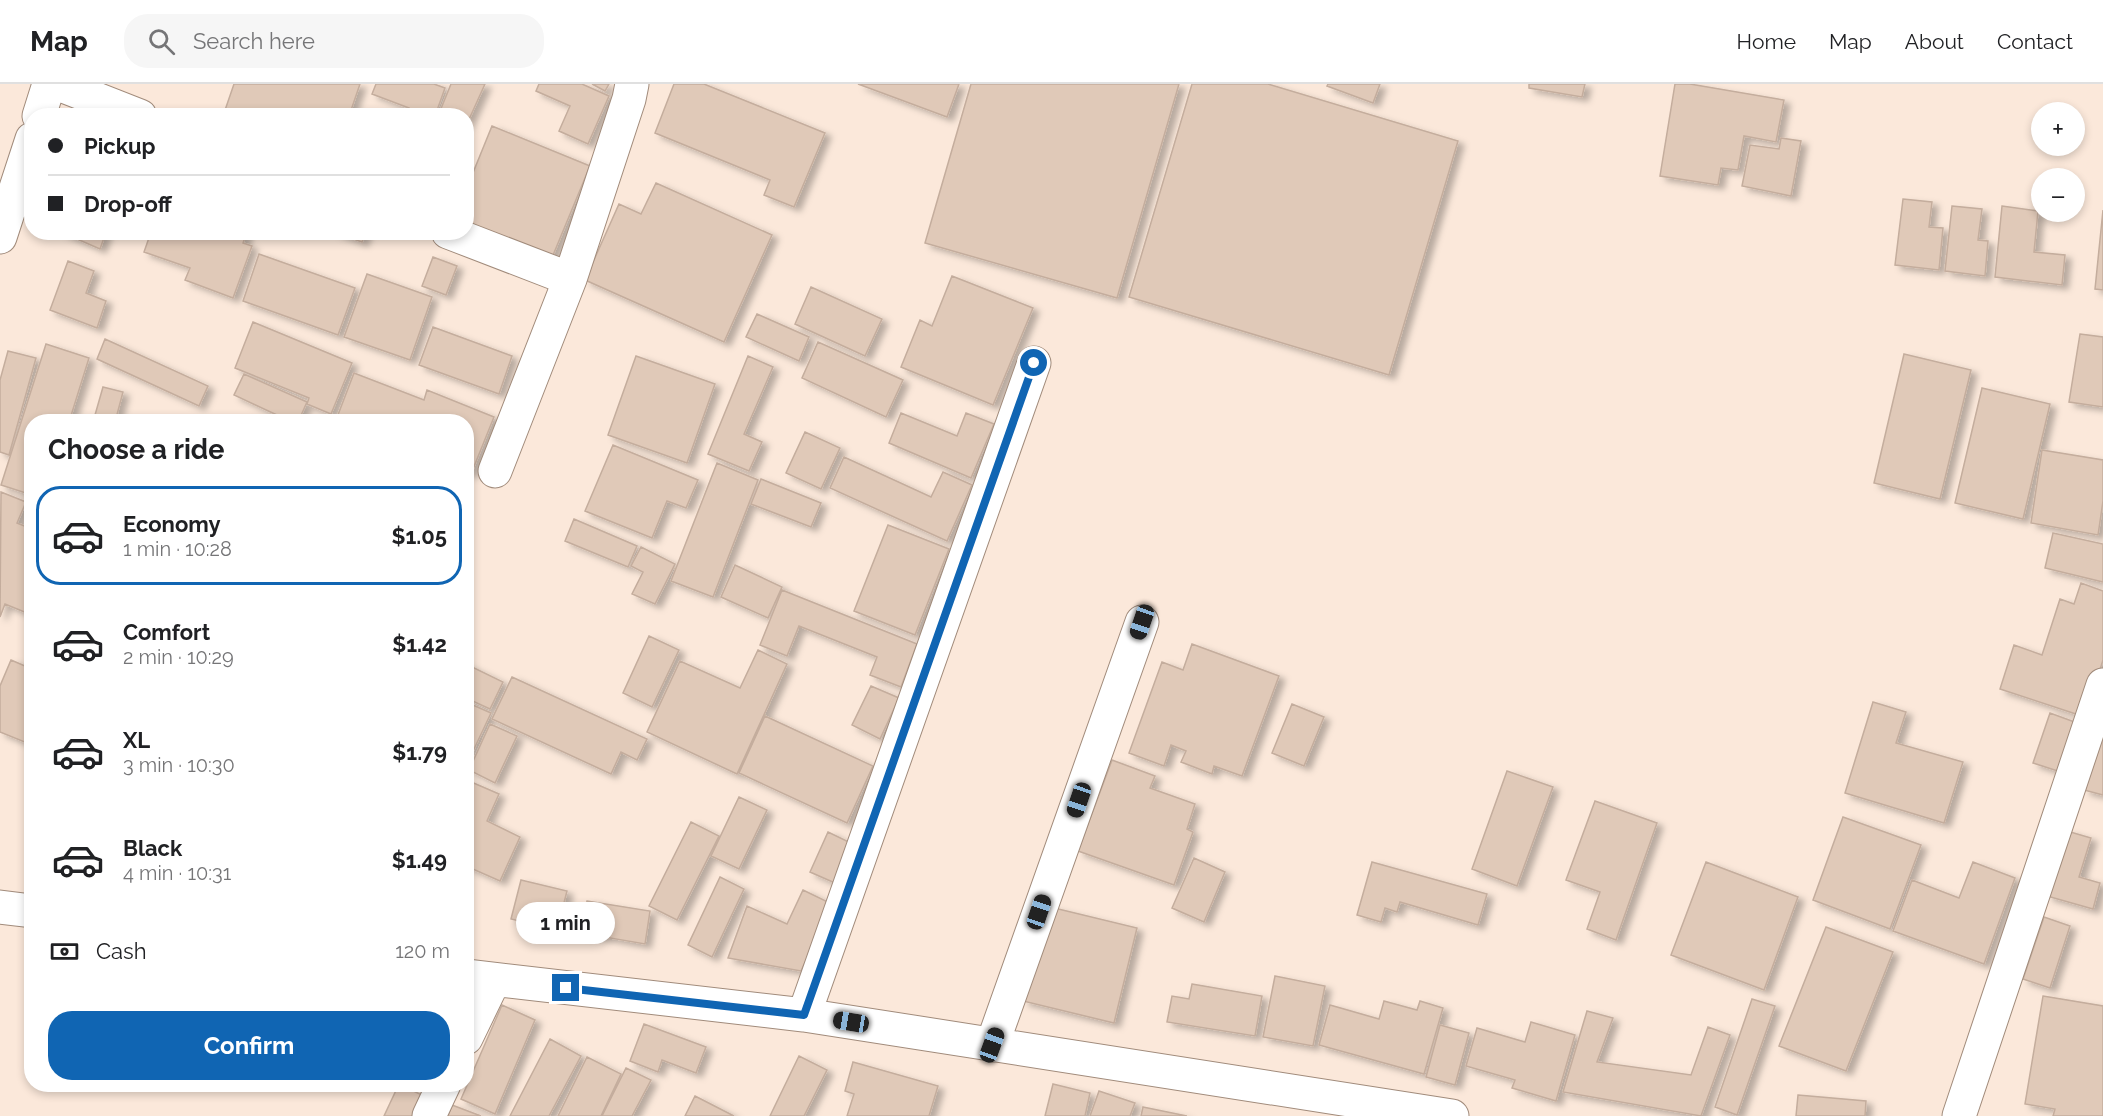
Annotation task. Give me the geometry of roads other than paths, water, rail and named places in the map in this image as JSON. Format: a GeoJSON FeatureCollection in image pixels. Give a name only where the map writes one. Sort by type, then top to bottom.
{"type":"FeatureCollection","features":[{"type":"Feature","properties":{"kind":"street"},"geometry":{"type":"LineString","coordinates":[[42,108],[49,84]]}},
{"type":"Feature","properties":{"kind":"street"},"geometry":{"type":"LineString","coordinates":[[58,84],[120,108]]}},
{"type":"Feature","properties":{"kind":"street"},"geometry":{"type":"LineString","coordinates":[[495,471],[570,279],[632,84]]}},
{"type":"Feature","properties":{"kind":"street"},"geometry":{"type":"LineString","coordinates":[[2,226],[24,162]]}},
{"type":"Feature","properties":{"kind":"street"},"geometry":{"type":"LineString","coordinates":[[469,240],[570,279]]}},
{"type":"Feature","properties":{"kind":"street"},"geometry":{"type":"LineString","coordinates":[[804,1015],[1034,363]]}},
{"type":"Feature","properties":{"kind":"street"},"geometry":{"type":"LineString","coordinates":[[992,1045],[1142,622]]}},
{"type":"Feature","properties":{"kind":"street"},"geometry":{"type":"LineString","coordinates":[[1959,1116],[2103,685]]}},
{"type":"Feature","properties":{"kind":"street"},"geometry":{"type":"LineString","coordinates":[[0,907],[24,910]]}},
{"type":"Feature","properties":{"kind":"street"},"geometry":{"type":"LineString","coordinates":[[474,1004],[480,978],[804,1015],[992,1045],[1338,1107],[1452,1116]]}},
{"type":"Feature","properties":{"kind":"street"},"geometry":{"type":"LineString","coordinates":[[429,1116],[440,1092]]}}]}
